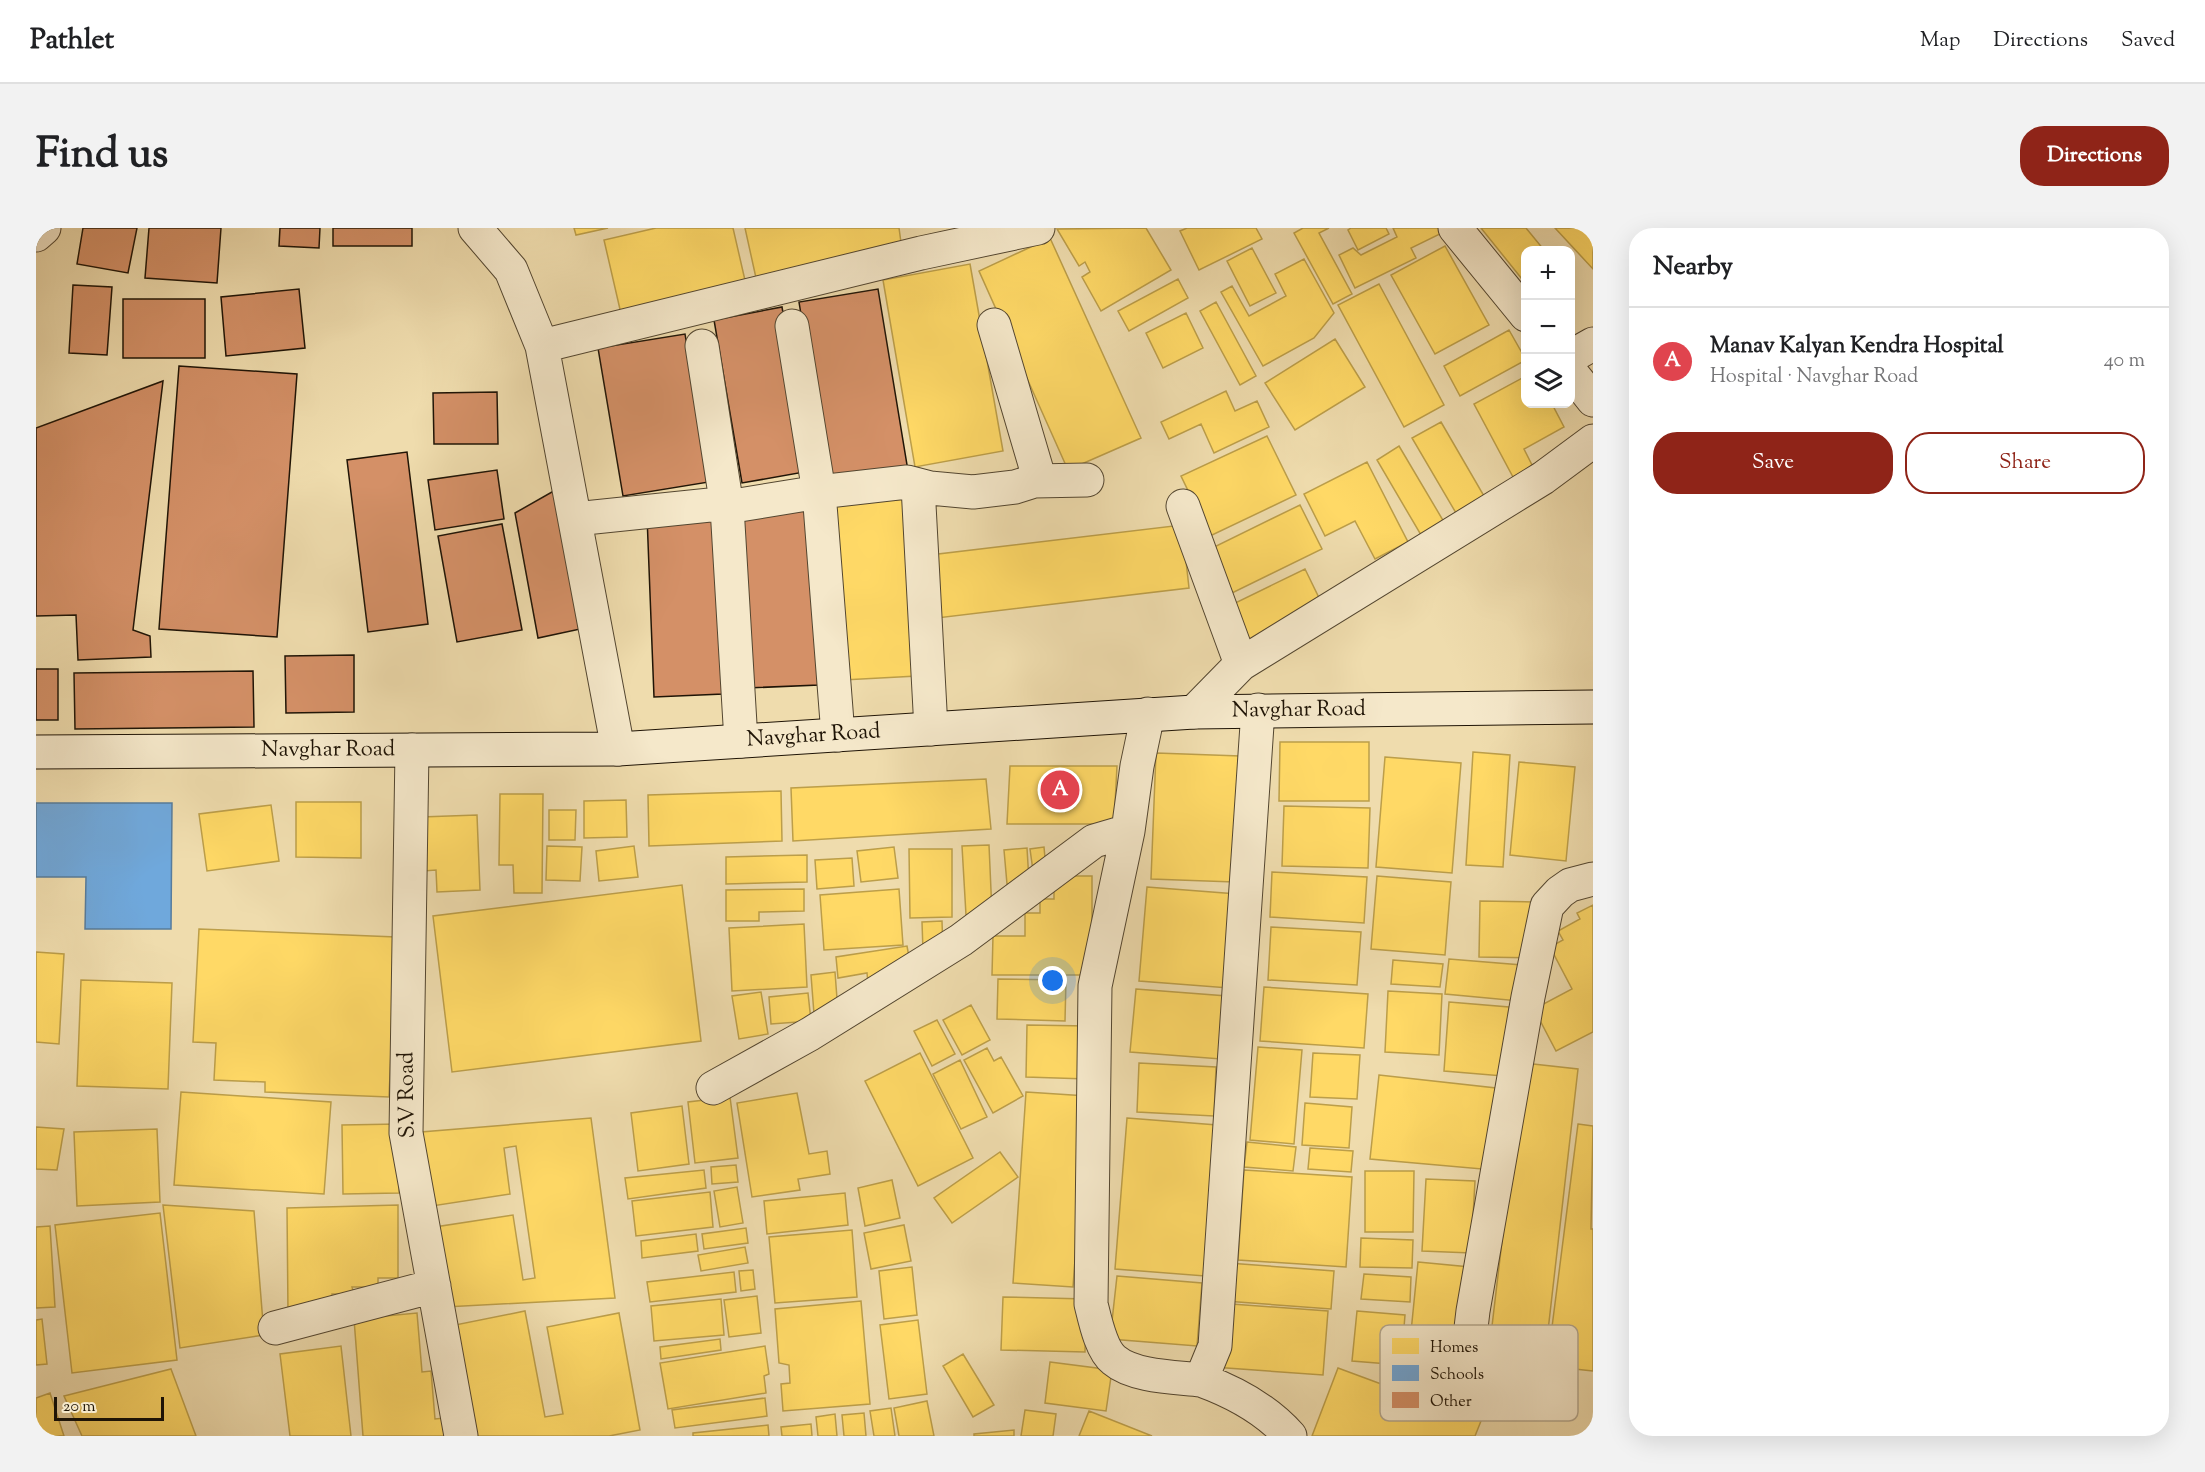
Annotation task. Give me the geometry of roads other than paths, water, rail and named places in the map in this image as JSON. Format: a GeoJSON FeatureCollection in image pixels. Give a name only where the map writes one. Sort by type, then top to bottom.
{"type":"FeatureCollection","features":[{"type":"Feature","properties":{"kind":"street"},"geometry":{"type":"LineString","coordinates":[[36,234],[44,228]]}},
{"type":"Feature","properties":{"kind":"street"},"geometry":{"type":"LineString","coordinates":[[475,228],[511,270],[542,346],[618,749]]}},
{"type":"Feature","properties":{"kind":"street"},"geometry":{"type":"LineString","coordinates":[[542,346],[917,240],[1038,228]]}},
{"type":"Feature","properties":{"kind":"street"},"geometry":{"type":"LineString","coordinates":[[1455,228],[1521,309]]}},
{"type":"Feature","properties":{"kind":"street"},"geometry":{"type":"LineString","coordinates":[[994,325],[1040,481]]}},
{"type":"Feature","properties":{"kind":"street"},"geometry":{"type":"LineString","coordinates":[[792,326],[819,492],[838,735]]}},
{"type":"Feature","properties":{"kind":"street"},"geometry":{"type":"LineString","coordinates":[[1575,354],[1593,345]]}},
{"type":"Feature","properties":{"kind":"street"},"geometry":{"type":"LineString","coordinates":[[702,346],[727,507],[741,741]]}},
{"type":"Feature","properties":{"kind":"street"},"geometry":{"type":"LineString","coordinates":[[1575,377],[1593,400]]}},
{"type":"Feature","properties":{"kind":"street"},"geometry":{"type":"LineString","coordinates":[[1194,712],[1240,664],[1543,478],[1593,441]]}},
{"type":"Feature","properties":{"kind":"street"},"geometry":{"type":"LineString","coordinates":[[575,519],[710,505],[727,507],[819,492],[907,482],[918,486],[973,492],[1040,481],[1087,480]]}},
{"type":"Feature","properties":{"kind":"street"},"geometry":{"type":"LineString","coordinates":[[918,486],[931,729]]}},
{"type":"Feature","properties":{"kind":"street"},"geometry":{"type":"LineString","coordinates":[[1183,506],[1240,664]]}},
{"type":"Feature","properties":{"kind":"street","name":"Navghar Road"},"geometry":{"type":"LineString","coordinates":[[36,752],[618,749],[1194,712],[1593,707]]}},
{"type":"Feature","properties":{"kind":"street"},"geometry":{"type":"LineString","coordinates":[[1201,1380],[1215,1346],[1258,710]]}},
{"type":"Feature","properties":{"kind":"street"},"geometry":{"type":"LineString","coordinates":[[1148,714],[1137,766],[1128,831],[1095,986],[1091,1304],[1098,1334],[1113,1360],[1132,1370],[1201,1380],[1219,1387],[1246,1401],[1281,1426],[1290,1436]]}},
{"type":"Feature","properties":{"kind":"street","name":"S.V Road"},"geometry":{"type":"LineString","coordinates":[[412,750],[406,1133],[461,1436]]}},
{"type":"Feature","properties":{"kind":"street"},"geometry":{"type":"LineString","coordinates":[[713,1088],[810,1034],[961,940],[1094,841],[1128,831]]}},
{"type":"Feature","properties":{"kind":"street"},"geometry":{"type":"LineString","coordinates":[[1471,1325],[1528,998],[1547,906],[1569,885],[1593,879]]}},
{"type":"Feature","properties":{"kind":"street"},"geometry":{"type":"LineString","coordinates":[[275,1328],[434,1286]]}},
{"type":"Feature","properties":{"kind":"place","name":"Manav Kalyan Kendra Hospital"},"geometry":{"type":"Point","coordinates":[1060,790]}}]}
